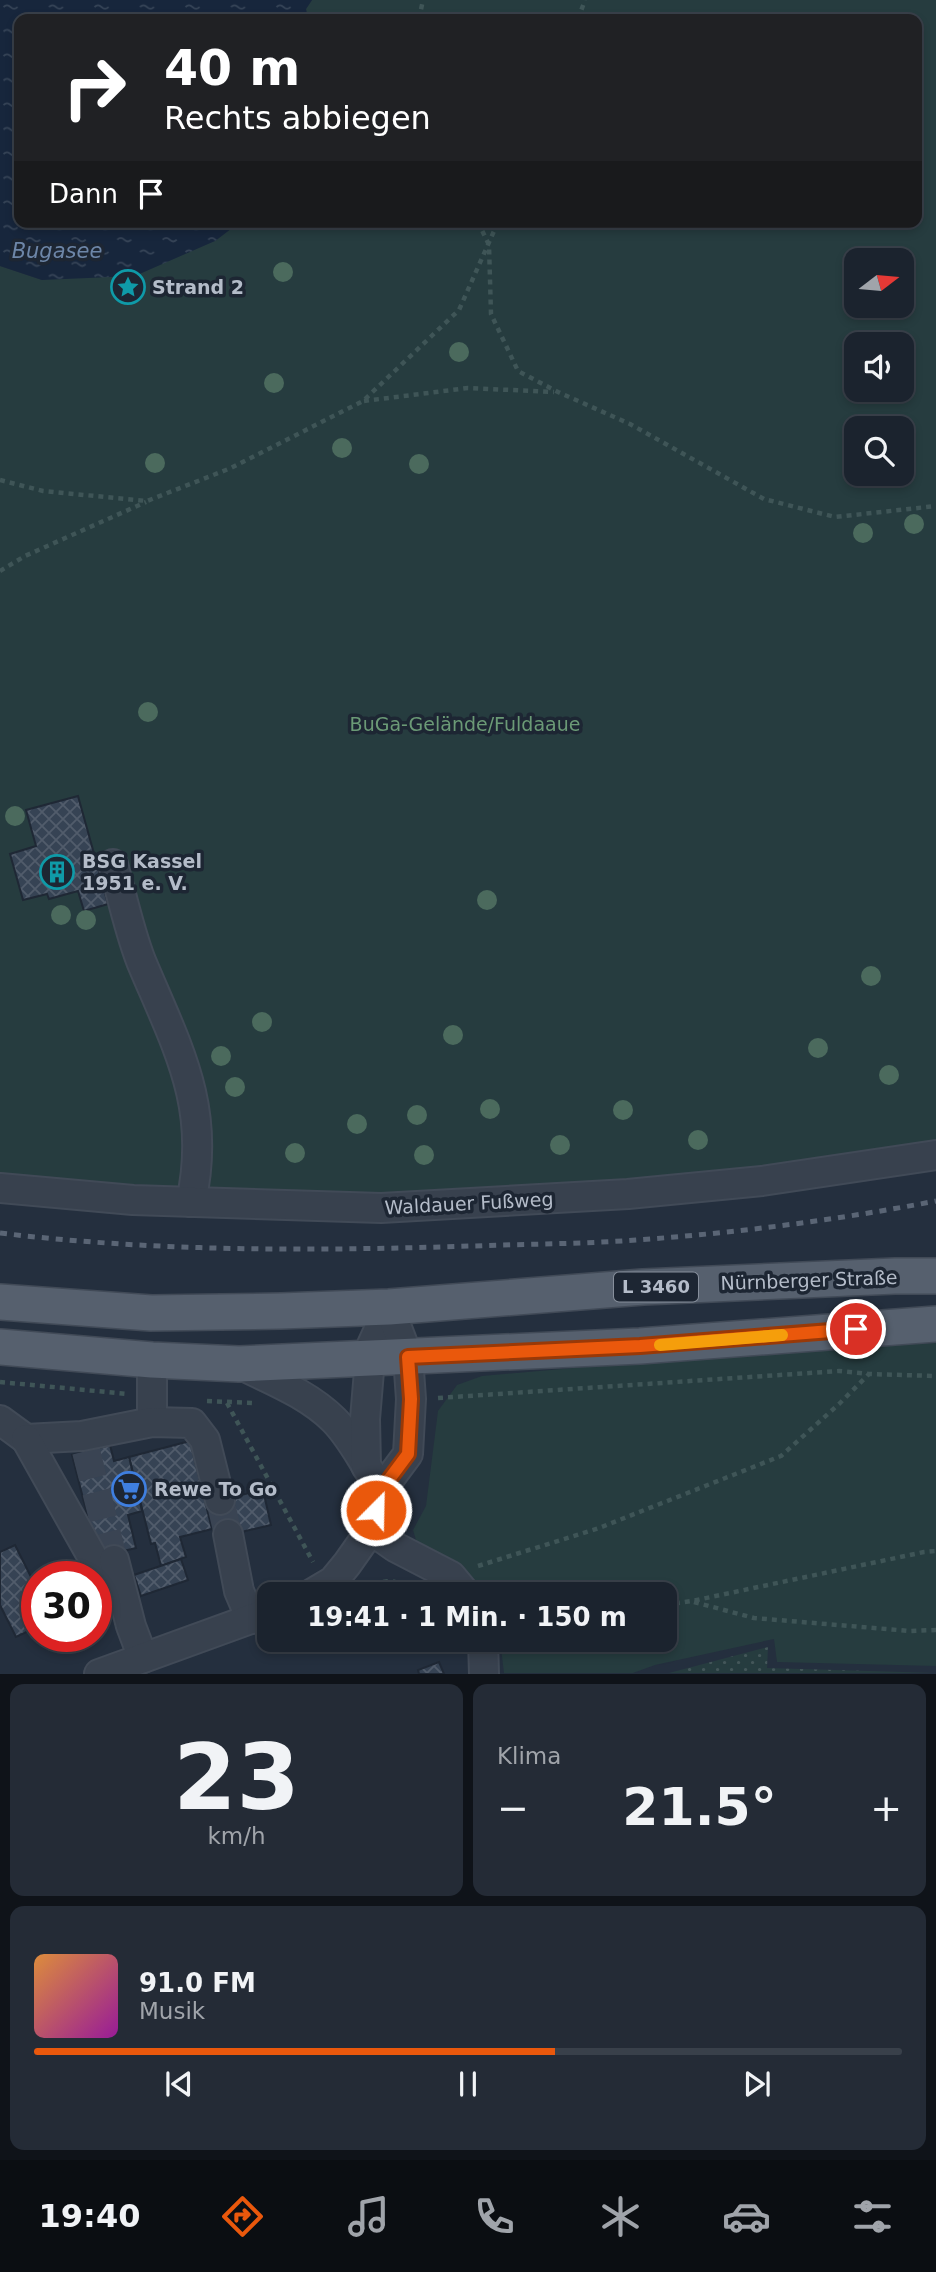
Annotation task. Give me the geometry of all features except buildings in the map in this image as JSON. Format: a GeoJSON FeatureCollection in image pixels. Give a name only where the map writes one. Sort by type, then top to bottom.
{"type":"FeatureCollection","features":[{"type":"Feature","properties":{"kind":"main road","name":"Nürnberger Straße"},"geometry":{"type":"LineString","coordinates":[[389,1307],[643,1287],[936,1276]]}},
{"type":"Feature","properties":{"kind":"main road","name":"L 3460"},"geometry":{"type":"LineString","coordinates":[[0,1302],[151,1313],[389,1307]]}},
{"type":"Feature","properties":{"kind":"main road"},"geometry":{"type":"LineString","coordinates":[[0,1347],[152,1360],[239,1364],[640,1346],[936,1324]]}},
{"type":"Feature","properties":{"kind":"street"},"geometry":{"type":"LineString","coordinates":[[113,863],[140,958],[190,1079],[197,1124],[197,1175],[191,1202]]}},
{"type":"Feature","properties":{"kind":"street","name":"Waldauer Fußweg"},"geometry":{"type":"LineString","coordinates":[[0,1188],[133,1200],[381,1208],[628,1194],[774,1179],[936,1155]]}},
{"type":"Feature","properties":{"kind":"street"},"geometry":{"type":"LineString","coordinates":[[374,1477],[408,1454],[411,1399],[408,1357],[389,1307]]}},
{"type":"Feature","properties":{"kind":"street"},"geometry":{"type":"LineString","coordinates":[[327,1582],[371,1530],[374,1477],[365,1419],[371,1347],[389,1307]]}},
{"type":"Feature","properties":{"kind":"street"},"geometry":{"type":"LineString","coordinates":[[152,1360],[152,1409]]}},
{"type":"Feature","properties":{"kind":"street"},"geometry":{"type":"LineString","coordinates":[[239,1364],[313,1402],[349,1437],[374,1477]]}},
{"type":"Feature","properties":{"kind":"street"},"geometry":{"type":"LineString","coordinates":[[26,1439],[84,1444],[152,1409],[191,1423],[205,1440],[220,1500]]}},
{"type":"Feature","properties":{"kind":"street"},"geometry":{"type":"LineString","coordinates":[[0,1420],[26,1439],[103,1576],[115,1565],[131,1626],[143,1658]]}},
{"type":"Feature","properties":{"kind":"street"},"geometry":{"type":"LineString","coordinates":[[371,1530],[454,1582]]}},
{"type":"Feature","properties":{"kind":"street"},"geometry":{"type":"LineString","coordinates":[[228,1534],[239,1591],[257,1612]]}},
{"type":"Feature","properties":{"kind":"street"},"geometry":{"type":"LineString","coordinates":[[99,1674],[257,1617]]}},
{"type":"Feature","properties":{"kind":"street"},"geometry":{"type":"LineString","coordinates":[[483,1652],[484,1674]]}},
{"type":"Feature","properties":{"kind":"path"},"geometry":{"type":"LineString","coordinates":[[481,228],[489,245],[491,314],[518,371],[630,424],[764,499],[835,517],[936,506]]}},
{"type":"Feature","properties":{"kind":"path"},"geometry":{"type":"LineString","coordinates":[[0,571],[25,556],[147,501],[230,468],[363,401],[459,310],[496,228]]}},
{"type":"Feature","properties":{"kind":"path"},"geometry":{"type":"LineString","coordinates":[[363,401],[468,388],[558,392]]}},
{"type":"Feature","properties":{"kind":"path"},"geometry":{"type":"LineString","coordinates":[[0,480],[43,491],[147,501]]}},
{"type":"Feature","properties":{"kind":"path"},"geometry":{"type":"LineString","coordinates":[[411,1399],[839,1371],[936,1376]]}},
{"type":"Feature","properties":{"kind":"path"},"geometry":{"type":"LineString","coordinates":[[461,1582],[473,1567],[599,1528],[781,1456],[869,1374]]}},
{"type":"Feature","properties":{"kind":"path"},"geometry":{"type":"LineString","coordinates":[[0,1382],[152,1409],[227,1403],[320,1582]]}},
{"type":"Feature","properties":{"kind":"path"},"geometry":{"type":"LineString","coordinates":[[677,1603],[936,1551]]}},
{"type":"Feature","properties":{"kind":"path"},"geometry":{"type":"LineString","coordinates":[[692,1601],[754,1618],[910,1631],[936,1630]]}},
{"type":"Feature","properties":{"kind":"green space","name":"BuGa-Gelände/Fuldaaue"},"geometry":{"type":"Polygon","coordinates":[[[312,0],[936,0],[936,1143],[869,1155],[626,1180],[385,1193],[211,1189],[0,1176],[0,266],[42,280],[215,241],[232,228],[922,228],[922,14],[307,14],[306,9],[312,0]]]}},
{"type":"Feature","properties":{"kind":"green space"},"geometry":{"type":"Polygon","coordinates":[[[936,1343],[936,1666],[777,1662],[774,1639],[655,1665],[633,1673],[504,1673],[501,1652],[677,1652],[677,1582],[470,1582],[417,1543],[413,1530],[426,1506],[438,1411],[457,1385],[482,1376],[743,1353],[936,1343]]]}},
{"type":"Feature","properties":{"kind":"green space"},"geometry":{"type":"Polygon","coordinates":[[[768,1647],[767,1668],[936,1673],[669,1673],[768,1647]]]}},
{"type":"Feature","properties":{"kind":"water","name":"Bugasee"},"geometry":{"type":"Polygon","coordinates":[[[0,0],[312,0],[306,9],[307,14],[14,14],[14,228],[232,228],[215,241],[135,276],[42,280],[0,266],[0,0]]]}},
{"type":"Feature","properties":{"kind":"tunnel"},"geometry":{"type":"LineString","coordinates":[[86,1451],[112,1554]]}},
{"type":"Feature","properties":{"kind":"tunnel"},"geometry":{"type":"LineString","coordinates":[[220,1500],[228,1534]]}},
{"type":"Feature","properties":{"kind":"railway"},"geometry":{"type":"LineString","coordinates":[[0,1233],[177,1247],[354,1249],[575,1243],[749,1230],[936,1201]]}},
{"type":"Feature","properties":{"kind":"slow traffic"},"geometry":{"type":"LineString","coordinates":[[660,1345],[782,1335]]}},
{"type":"Feature","properties":{"kind":"place","name":"Strand 2"},"geometry":{"type":"Point","coordinates":[128,287]}},
{"type":"Feature","properties":{"kind":"place","name":"BSG Kassel 1951 e. V."},"geometry":{"type":"Point","coordinates":[57,872]}},
{"type":"Feature","properties":{"kind":"place","name":"Rewe To Go"},"geometry":{"type":"Point","coordinates":[129,1489]}},
{"type":"Feature","properties":{"kind":"route"},"geometry":{"type":"LineString","coordinates":[[376,1510],[382,1489],[408,1454],[411,1399],[408,1357],[640,1346],[856,1329]]}}]}
